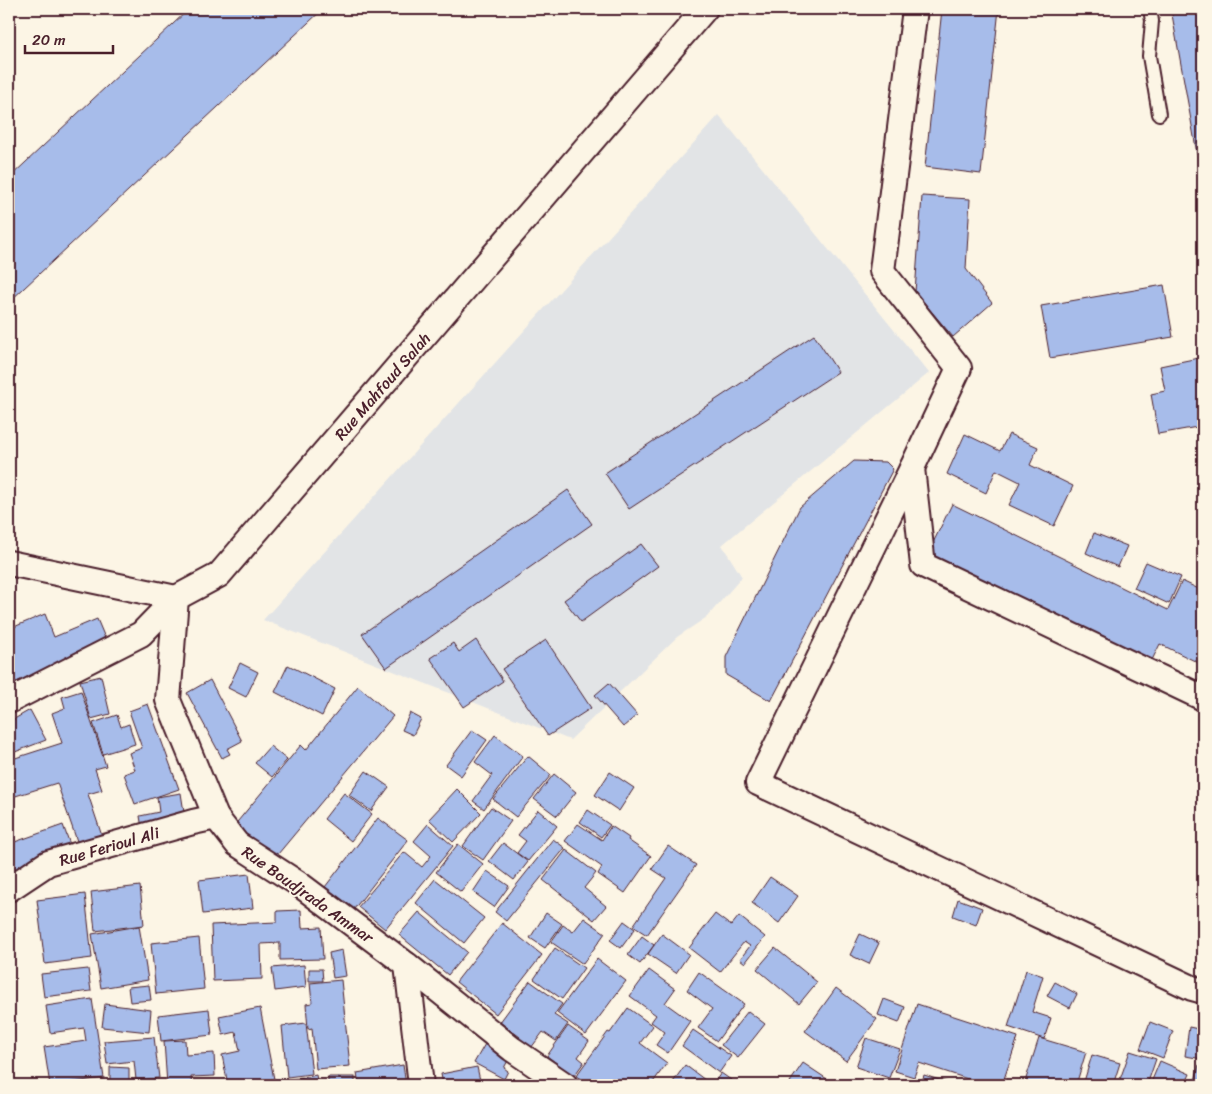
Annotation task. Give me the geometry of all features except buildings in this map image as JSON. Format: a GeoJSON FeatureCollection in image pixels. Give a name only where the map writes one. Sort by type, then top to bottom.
{"type":"FeatureCollection","features":[{"type":"Feature","properties":{"kind":"street","name":"Rue Mahfoud Salah"},"geometry":{"type":"LineString","coordinates":[[9,701],[141,634],[176,598],[219,575],[705,9]]}},
{"type":"Feature","properties":{"kind":"street"},"geometry":{"type":"LineString","coordinates":[[914,9],[882,271],[959,368],[758,783],[1192,988],[1203,991]]}},
{"type":"Feature","properties":{"kind":"street"},"geometry":{"type":"LineString","coordinates":[[912,468],[923,565],[1203,698]]}},
{"type":"Feature","properties":{"kind":"street"},"geometry":{"type":"LineString","coordinates":[[9,563],[176,598]]}},
{"type":"Feature","properties":{"kind":"street","name":"Rue Boudjrada Ammar"},"geometry":{"type":"LineString","coordinates":[[176,598],[168,700],[216,817],[236,844],[299,884],[512,1049],[565,1085]]}},
{"type":"Feature","properties":{"kind":"street","name":"Rue Ferioul Ali"},"geometry":{"type":"LineString","coordinates":[[9,889],[48,863],[216,817]]}},
{"type":"Feature","properties":{"kind":"street"},"geometry":{"type":"LineString","coordinates":[[406,965],[421,1085]]}},
{"type":"Feature","properties":{"kind":"lane"},"geometry":{"type":"LineString","coordinates":[[1150,9],[1152,21],[1149,56],[1159,114]]}},
{"type":"Feature","properties":{"kind":"shaded area"},"geometry":{"type":"Polygon","coordinates":[[[719,115],[929,373],[722,545],[742,577],[707,617],[677,637],[570,740],[263,620],[719,115]]]}}]}
